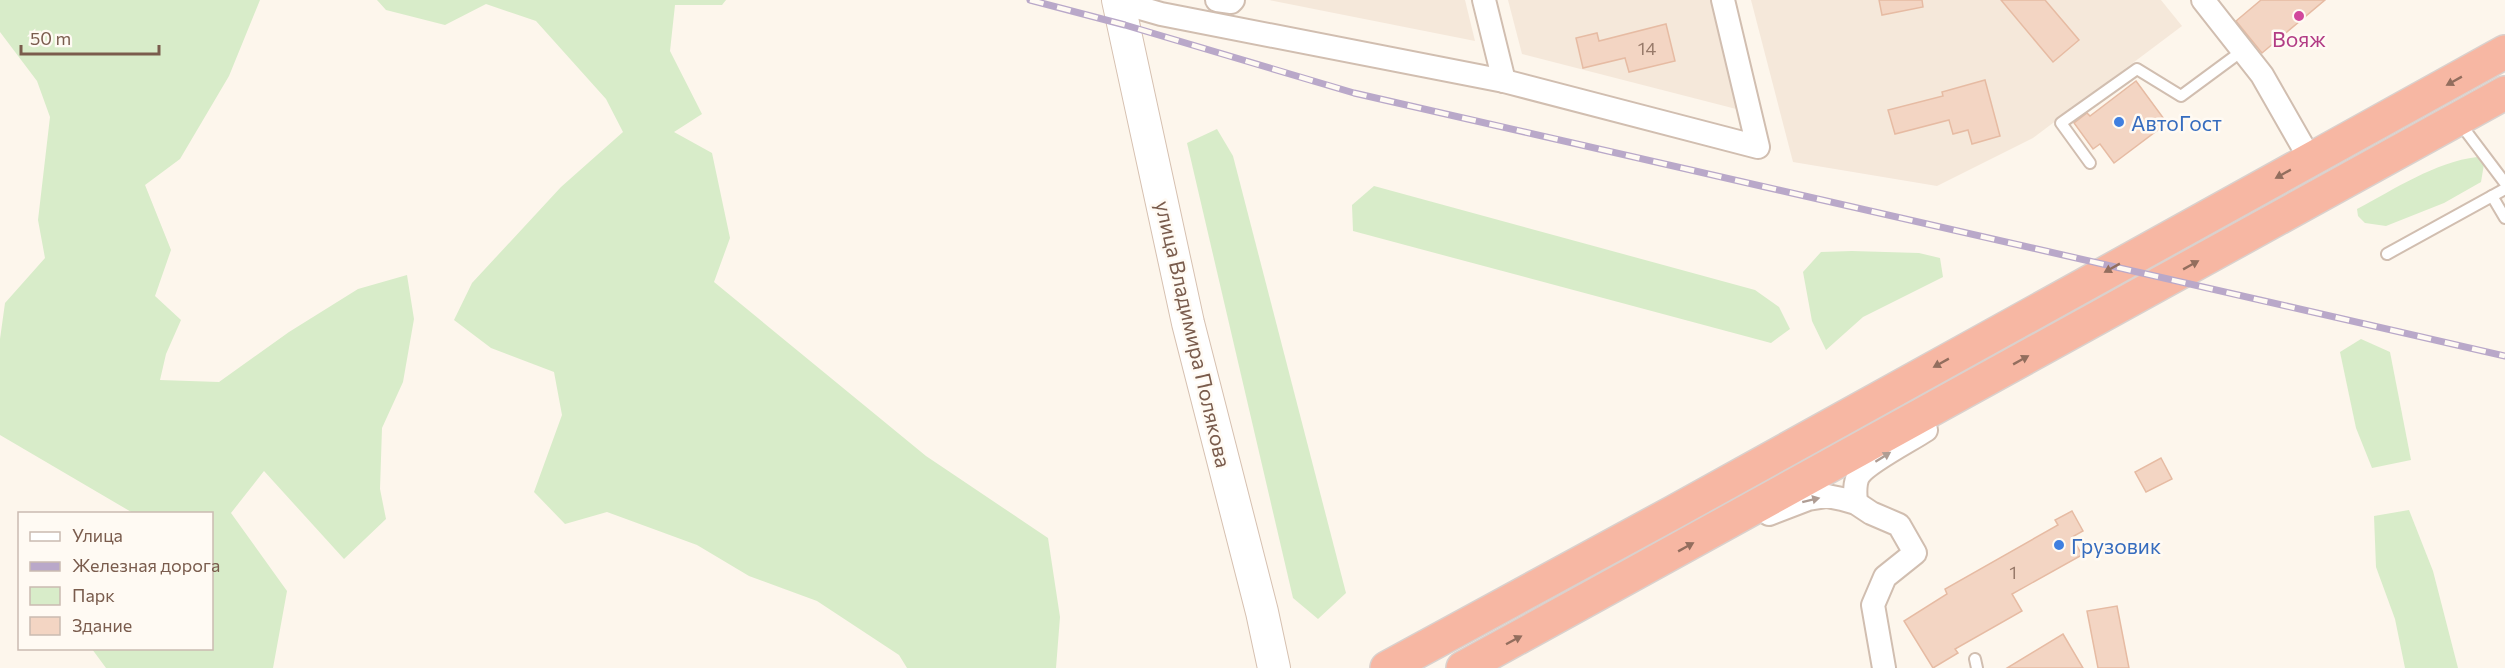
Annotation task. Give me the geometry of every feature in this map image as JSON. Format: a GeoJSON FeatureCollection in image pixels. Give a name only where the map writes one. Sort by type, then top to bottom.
{"type":"FeatureCollection","features":[{"type":"Feature","properties":{"kind":"highway"},"geometry":{"type":"LineString","coordinates":[[1388,668],[1674,513],[2505,52]]}},
{"type":"Feature","properties":{"kind":"highway"},"geometry":{"type":"LineString","coordinates":[[1463,668],[2505,93]]}},
{"type":"Feature","properties":{"kind":"street"},"geometry":{"type":"LineString","coordinates":[[1216,0],[1231,2],[1233,0]]}},
{"type":"Feature","properties":{"kind":"street"},"geometry":{"type":"LineString","coordinates":[[1484,0],[1504,81]]}},
{"type":"Feature","properties":{"kind":"street"},"geometry":{"type":"LineString","coordinates":[[1118,1],[1161,14],[1504,81],[1758,147],[1723,0]]}},
{"type":"Feature","properties":{"kind":"street"},"geometry":{"type":"LineString","coordinates":[[2203,0],[2262,75],[2310,159]]}},
{"type":"Feature","properties":{"kind":"street","name":"улица Владимира Полякова"},"geometry":{"type":"LineString","coordinates":[[1118,1],[1188,323],[1259,600],[1274,668]]}},
{"type":"Feature","properties":{"kind":"street"},"geometry":{"type":"LineString","coordinates":[[1856,503],[1855,488],[1859,475],[1940,422],[1991,377]]}},
{"type":"Feature","properties":{"kind":"street"},"geometry":{"type":"LineString","coordinates":[[1735,519],[1769,515],[1808,499],[1827,496],[1856,503],[1871,513],[1899,525],[1915,553],[1885,577],[1873,605],[1884,668]]}},
{"type":"Feature","properties":{"kind":"lane"},"geometry":{"type":"LineString","coordinates":[[2090,163],[2061,123],[2137,69],[2181,96],[2242,51]]}},
{"type":"Feature","properties":{"kind":"lane"},"geometry":{"type":"LineString","coordinates":[[2457,119],[2505,183]]}},
{"type":"Feature","properties":{"kind":"lane"},"geometry":{"type":"LineString","coordinates":[[2387,254],[2505,189]]}},
{"type":"Feature","properties":{"kind":"lane"},"geometry":{"type":"LineString","coordinates":[[2492,196],[2505,218]]}},
{"type":"Feature","properties":{"kind":"shaded area"},"geometry":{"type":"Polygon","coordinates":[[[1269,0],[1465,0],[1475,41],[1269,0]]]}},
{"type":"Feature","properties":{"kind":"shaded area"},"geometry":{"type":"Polygon","coordinates":[[[1508,0],[1716,0],[1744,111],[1522,54],[1508,0]]]}},
{"type":"Feature","properties":{"kind":"shaded area"},"geometry":{"type":"Polygon","coordinates":[[[1751,0],[2161,0],[2182,26],[2033,138],[1937,186],[1793,162],[1751,0]]]}},
{"type":"Feature","properties":{"kind":"green space"},"geometry":{"type":"Polygon","coordinates":[[[0,0],[260,0],[229,76],[180,159],[145,185],[171,250],[155,296],[181,320],[166,354],[160,380],[219,382],[289,332],[358,289],[407,275],[414,319],[403,382],[382,428],[380,489],[386,519],[344,559],[264,471],[231,513],[287,591],[273,668],[106,668],[93,650],[213,650],[213,512],[131,512],[0,435],[0,339],[5,303],[45,258],[38,220],[50,117],[37,81],[0,32],[0,0]]]}},
{"type":"Feature","properties":{"kind":"green space"},"geometry":{"type":"Polygon","coordinates":[[[377,0],[726,0],[722,5],[675,5],[670,51],[702,114],[674,132],[712,153],[730,238],[714,282],[926,456],[1048,538],[1060,617],[1056,668],[907,668],[899,655],[817,601],[749,576],[697,545],[607,512],[565,524],[534,492],[562,415],[554,372],[491,348],[454,320],[472,283],[561,187],[623,132],[606,99],[536,21],[486,4],[445,25],[386,10],[377,0]]]}},
{"type":"Feature","properties":{"kind":"green space"},"geometry":{"type":"Polygon","coordinates":[[[1217,129],[1233,156],[1346,593],[1318,619],[1293,598],[1187,143],[1217,129]]]}},
{"type":"Feature","properties":{"kind":"green space"},"geometry":{"type":"Polygon","coordinates":[[[2477,157],[2484,164],[2481,182],[2444,203],[2386,226],[2365,223],[2358,216],[2357,209],[2416,177],[2446,164],[2477,157]]]}},
{"type":"Feature","properties":{"kind":"green space"},"geometry":{"type":"Polygon","coordinates":[[[1374,186],[1755,290],[1779,307],[1790,329],[1771,343],[1353,231],[1352,205],[1374,186]]]}},
{"type":"Feature","properties":{"kind":"green space"},"geometry":{"type":"Polygon","coordinates":[[[1821,252],[1919,253],[1940,258],[1943,277],[1863,317],[1826,350],[1812,321],[1803,272],[1821,252]]]}},
{"type":"Feature","properties":{"kind":"green space"},"geometry":{"type":"Polygon","coordinates":[[[2361,339],[2390,352],[2411,460],[2372,468],[2356,428],[2340,352],[2361,339]]]}},
{"type":"Feature","properties":{"kind":"green space"},"geometry":{"type":"Polygon","coordinates":[[[2409,510],[2433,571],[2458,668],[2405,668],[2395,619],[2376,567],[2374,516],[2409,510]]]}},
{"type":"Feature","properties":{"kind":"building"},"geometry":{"type":"Polygon","coordinates":[[[1879,0],[1922,0],[1923,7],[1882,15],[1879,0]]]}},
{"type":"Feature","properties":{"kind":"building"},"geometry":{"type":"Polygon","coordinates":[[[2001,0],[2045,0],[2079,40],[2053,62],[2001,0]]]}},
{"type":"Feature","properties":{"kind":"building"},"geometry":{"type":"Polygon","coordinates":[[[2261,0],[2325,0],[2262,53],[2236,21],[2261,0]]]}},
{"type":"Feature","properties":{"kind":"building"},"geometry":{"type":"Polygon","coordinates":[[[1666,24],[1675,61],[1629,72],[1625,58],[1583,68],[1576,38],[1597,33],[1599,41],[1666,24]]]}},
{"type":"Feature","properties":{"kind":"building"},"geometry":{"type":"Polygon","coordinates":[[[1985,80],[2000,136],[1972,144],[1968,130],[1953,134],[1949,120],[1895,134],[1888,110],[1943,96],[1942,92],[1985,80]]]}},
{"type":"Feature","properties":{"kind":"building","name":"АвтоГост"},"geometry":{"type":"Polygon","coordinates":[[[2136,81],[2167,123],[2114,163],[2100,144],[2093,149],[2074,123],[2087,113],[2090,116],[2136,81]]]}},
{"type":"Feature","properties":{"kind":"building"},"geometry":{"type":"Polygon","coordinates":[[[2161,458],[2172,479],[2146,492],[2135,472],[2161,458]]]}},
{"type":"Feature","properties":{"kind":"building"},"geometry":{"type":"Polygon","coordinates":[[[2072,511],[2083,531],[2072,537],[2082,555],[2012,594],[2022,611],[1955,649],[1958,653],[1933,668],[1904,621],[1947,594],[1945,589],[2058,525],[2055,520],[2072,511]]]}},
{"type":"Feature","properties":{"kind":"building"},"geometry":{"type":"Polygon","coordinates":[[[2117,606],[2129,668],[2098,668],[2087,611],[2117,606]]]}},
{"type":"Feature","properties":{"kind":"building"},"geometry":{"type":"Polygon","coordinates":[[[2063,634],[2083,668],[2007,668],[2063,634]]]}},
{"type":"Feature","properties":{"kind":"railway"},"geometry":{"type":"LineString","coordinates":[[1030,0],[1125,25],[1354,93],[2505,356]]}},
{"type":"Feature","properties":{"kind":"place","name":"Вояж"},"geometry":{"type":"Point","coordinates":[2299,16]}},
{"type":"Feature","properties":{"kind":"place","name":"АвтоГост"},"geometry":{"type":"Point","coordinates":[2119,122]}},
{"type":"Feature","properties":{"kind":"place","name":"Грузовик"},"geometry":{"type":"Point","coordinates":[2059,545]}}]}
